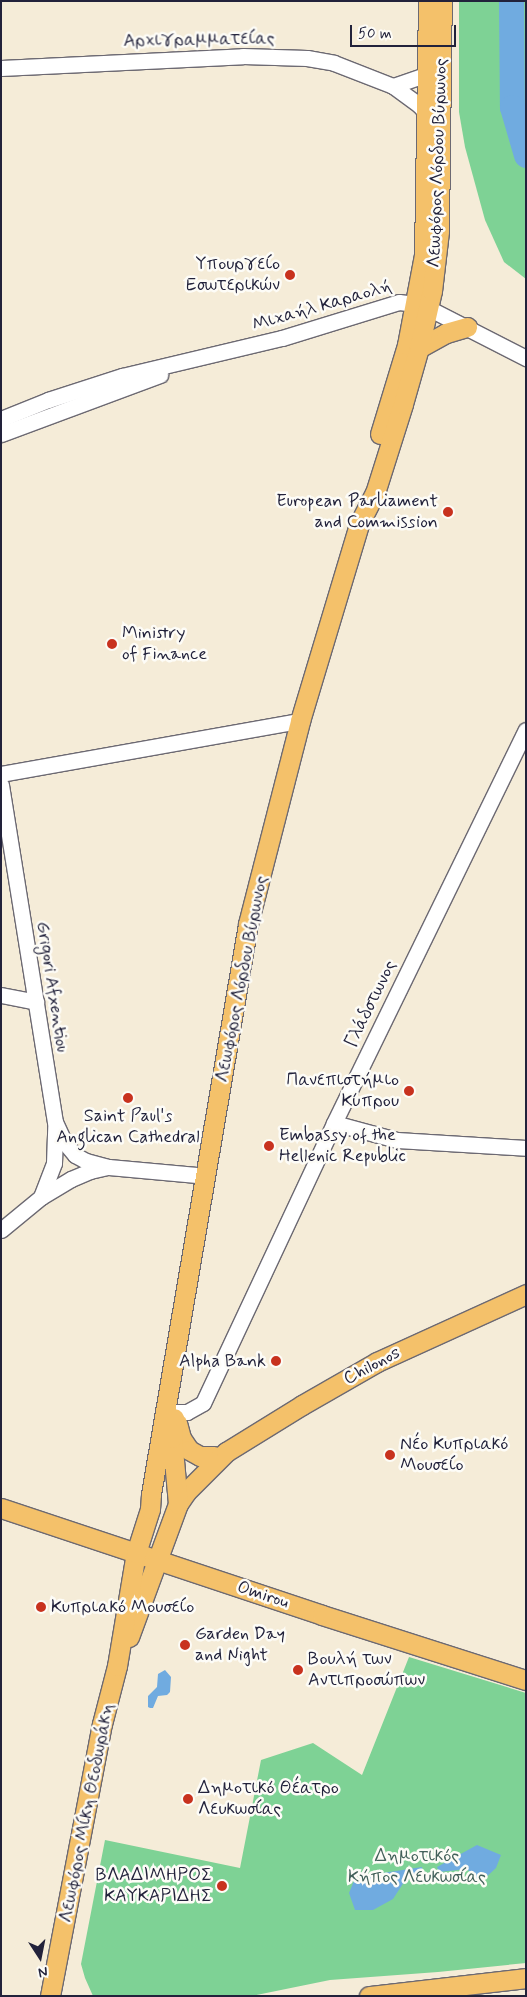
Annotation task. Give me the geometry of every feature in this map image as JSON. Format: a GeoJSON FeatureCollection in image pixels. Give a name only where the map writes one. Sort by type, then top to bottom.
{"type":"FeatureCollection","features":[{"type":"Feature","properties":{"kind":"main road","name":"Λεωφόρος Λόρδου Βύρωνος"},"geometry":{"type":"LineString","coordinates":[[136,1553],[150,1509],[248,924],[300,721],[359,524],[375,493],[419,348],[426,231],[428,1]]}},
{"type":"Feature","properties":{"kind":"main road","name":"Λεωφόρος Λόρδου Βύρωνος"},"geometry":{"type":"LineString","coordinates":[[359,524],[362,489],[407,345],[422,306],[439,231],[443,102],[442,1]]}},
{"type":"Feature","properties":{"kind":"main road"},"geometry":{"type":"LineString","coordinates":[[419,348],[446,333],[467,328]]}},
{"type":"Feature","properties":{"kind":"main road","name":"Chilonos"},"geometry":{"type":"LineString","coordinates":[[220,1454],[377,1362],[526,1294]]}},
{"type":"Feature","properties":{"kind":"main road","name":"Λεωφόρος Λόρδου Βύρωνος"},"geometry":{"type":"LineString","coordinates":[[158,1561],[178,1504],[172,1438],[175,1355]]}},
{"type":"Feature","properties":{"kind":"main road"},"geometry":{"type":"LineString","coordinates":[[174,1412],[181,1438],[189,1450],[200,1456],[220,1454]]}},
{"type":"Feature","properties":{"kind":"main road"},"geometry":{"type":"LineString","coordinates":[[150,1509],[166,1488],[176,1479],[220,1454]]}},
{"type":"Feature","properties":{"kind":"main road"},"geometry":{"type":"LineString","coordinates":[[178,1504],[186,1492],[220,1454]]}},
{"type":"Feature","properties":{"kind":"main road","name":"Omirou"},"geometry":{"type":"LineString","coordinates":[[1,1508],[526,1680]]}},
{"type":"Feature","properties":{"kind":"main road","name":"Λεωφόρος Μίκη Θεοδωράκη"},"geometry":{"type":"LineString","coordinates":[[50,1996],[102,1724],[117,1666],[136,1553]]}},
{"type":"Feature","properties":{"kind":"main road","name":"Λεωφόρος Μίκη Θεοδωράκη"},"geometry":{"type":"LineString","coordinates":[[117,1666],[158,1561]]}},
{"type":"Feature","properties":{"kind":"main road","name":"Λεωφόρος Μίκη Θεοδωράκη"},"geometry":{"type":"LineString","coordinates":[[58,1961],[62,1996]]}},
{"type":"Feature","properties":{"kind":"main road"},"geometry":{"type":"LineString","coordinates":[[369,1996],[526,1978]]}},
{"type":"Feature","properties":{"kind":"street","name":"Αρχιγραμματείας"},"geometry":{"type":"LineString","coordinates":[[1,68],[128,60],[277,56],[334,63],[393,86],[419,105],[428,115]]}},
{"type":"Feature","properties":{"kind":"street"},"geometry":{"type":"LineString","coordinates":[[393,86],[427,74]]}},
{"type":"Feature","properties":{"kind":"street","name":"Μιχαήλ Καραολή"},"geometry":{"type":"LineString","coordinates":[[5,413],[122,376],[282,338],[399,302],[422,306],[526,358]]}},
{"type":"Feature","properties":{"kind":"street","name":"Μιχαήλ Καραολή"},"geometry":{"type":"LineString","coordinates":[[1,434],[208,357]]}},
{"type":"Feature","properties":{"kind":"street"},"geometry":{"type":"LineString","coordinates":[[1,774],[300,721]]}},
{"type":"Feature","properties":{"kind":"street","name":"Γλάδστωνος"},"geometry":{"type":"LineString","coordinates":[[174,1412],[187,1412],[203,1403],[334,1123],[526,730]]}},
{"type":"Feature","properties":{"kind":"street","name":"Grigori Afxentiou"},"geometry":{"type":"LineString","coordinates":[[1,785],[55,1122],[65,1143],[75,1155],[86,1161],[108,1167]]}},
{"type":"Feature","properties":{"kind":"street"},"geometry":{"type":"LineString","coordinates":[[1,995],[36,1002]]}},
{"type":"Feature","properties":{"kind":"street"},"geometry":{"type":"LineString","coordinates":[[41,1197],[54,1162],[55,1122]]}},
{"type":"Feature","properties":{"kind":"street"},"geometry":{"type":"LineString","coordinates":[[334,1123],[397,1140],[526,1148]]}},
{"type":"Feature","properties":{"kind":"street"},"geometry":{"type":"LineString","coordinates":[[1,1230],[41,1197],[81,1174],[108,1167],[206,1176]]}},
{"type":"Feature","properties":{"kind":"green space"},"geometry":{"type":"Polygon","coordinates":[[[459,1],[526,1],[526,279],[504,262],[485,220],[465,147],[459,112],[459,1]]]}},
{"type":"Feature","properties":{"kind":"green space","name":"Δημοτικός Κήπος Λευκωσίας"},"geometry":{"type":"Polygon","coordinates":[[[409,1657],[526,1693],[526,1963],[330,1980],[252,1996],[93,1996],[81,1964],[105,1840],[240,1868],[261,1760],[313,1743],[362,1775],[409,1657]]]}},
{"type":"Feature","properties":{"kind":"water"},"geometry":{"type":"Polygon","coordinates":[[[165,1670],[171,1677],[170,1692],[167,1695],[158,1696],[153,1708],[150,1708],[148,1707],[148,1696],[157,1687],[158,1674],[165,1670]]]}},
{"type":"Feature","properties":{"kind":"water"},"geometry":{"type":"Polygon","coordinates":[[[477,1845],[501,1855],[496,1868],[482,1881],[467,1883],[466,1879],[472,1874],[467,1869],[439,1872],[437,1867],[477,1845]]]}},
{"type":"Feature","properties":{"kind":"water"},"geometry":{"type":"Polygon","coordinates":[[[422,1867],[423,1877],[406,1879],[393,1899],[373,1910],[355,1910],[349,1893],[354,1881],[383,1873],[422,1867]]]}},
{"type":"Feature","properties":{"kind":"waterway"},"geometry":{"type":"LineString","coordinates":[[511,1],[512,107],[526,155]]}},
{"type":"Feature","properties":{"kind":"place","name":"Υπουργείο Εσωτερικών"},"geometry":{"type":"Point","coordinates":[290,275]}},
{"type":"Feature","properties":{"kind":"place","name":"European Parliament and Commission"},"geometry":{"type":"Point","coordinates":[448,512]}},
{"type":"Feature","properties":{"kind":"place","name":"Ministry of Finance"},"geometry":{"type":"Point","coordinates":[112,644]}},
{"type":"Feature","properties":{"kind":"place","name":"Πανεπιστήμιο Κύπρου"},"geometry":{"type":"Point","coordinates":[409,1091]}},
{"type":"Feature","properties":{"kind":"place","name":"Saint Paul's Anglican Cathedral"},"geometry":{"type":"Point","coordinates":[128,1098]}},
{"type":"Feature","properties":{"kind":"place","name":"Embassy of the Hellenic Republic"},"geometry":{"type":"Point","coordinates":[269,1146]}},
{"type":"Feature","properties":{"kind":"place","name":"Alpha Bank"},"geometry":{"type":"Point","coordinates":[276,1361]}},
{"type":"Feature","properties":{"kind":"place","name":"Νέο Κυπριακό Μουσείο"},"geometry":{"type":"Point","coordinates":[390,1455]}},
{"type":"Feature","properties":{"kind":"place","name":"Κυπριακό Μουσείο"},"geometry":{"type":"Point","coordinates":[41,1607]}},
{"type":"Feature","properties":{"kind":"place","name":"Garden Day and Night"},"geometry":{"type":"Point","coordinates":[185,1645]}},
{"type":"Feature","properties":{"kind":"place","name":"Βουλή των Αντιπροσώπων"},"geometry":{"type":"Point","coordinates":[298,1670]}},
{"type":"Feature","properties":{"kind":"place","name":"Δημοτικό Θέατρο Λευκωσίας"},"geometry":{"type":"Point","coordinates":[188,1799]}},
{"type":"Feature","properties":{"kind":"place","name":"ΒΛΑΔΙΜΗΡΟΣ ΚΑΥΚΑΡΙΔΗΣ"},"geometry":{"type":"Point","coordinates":[222,1886]}}]}
